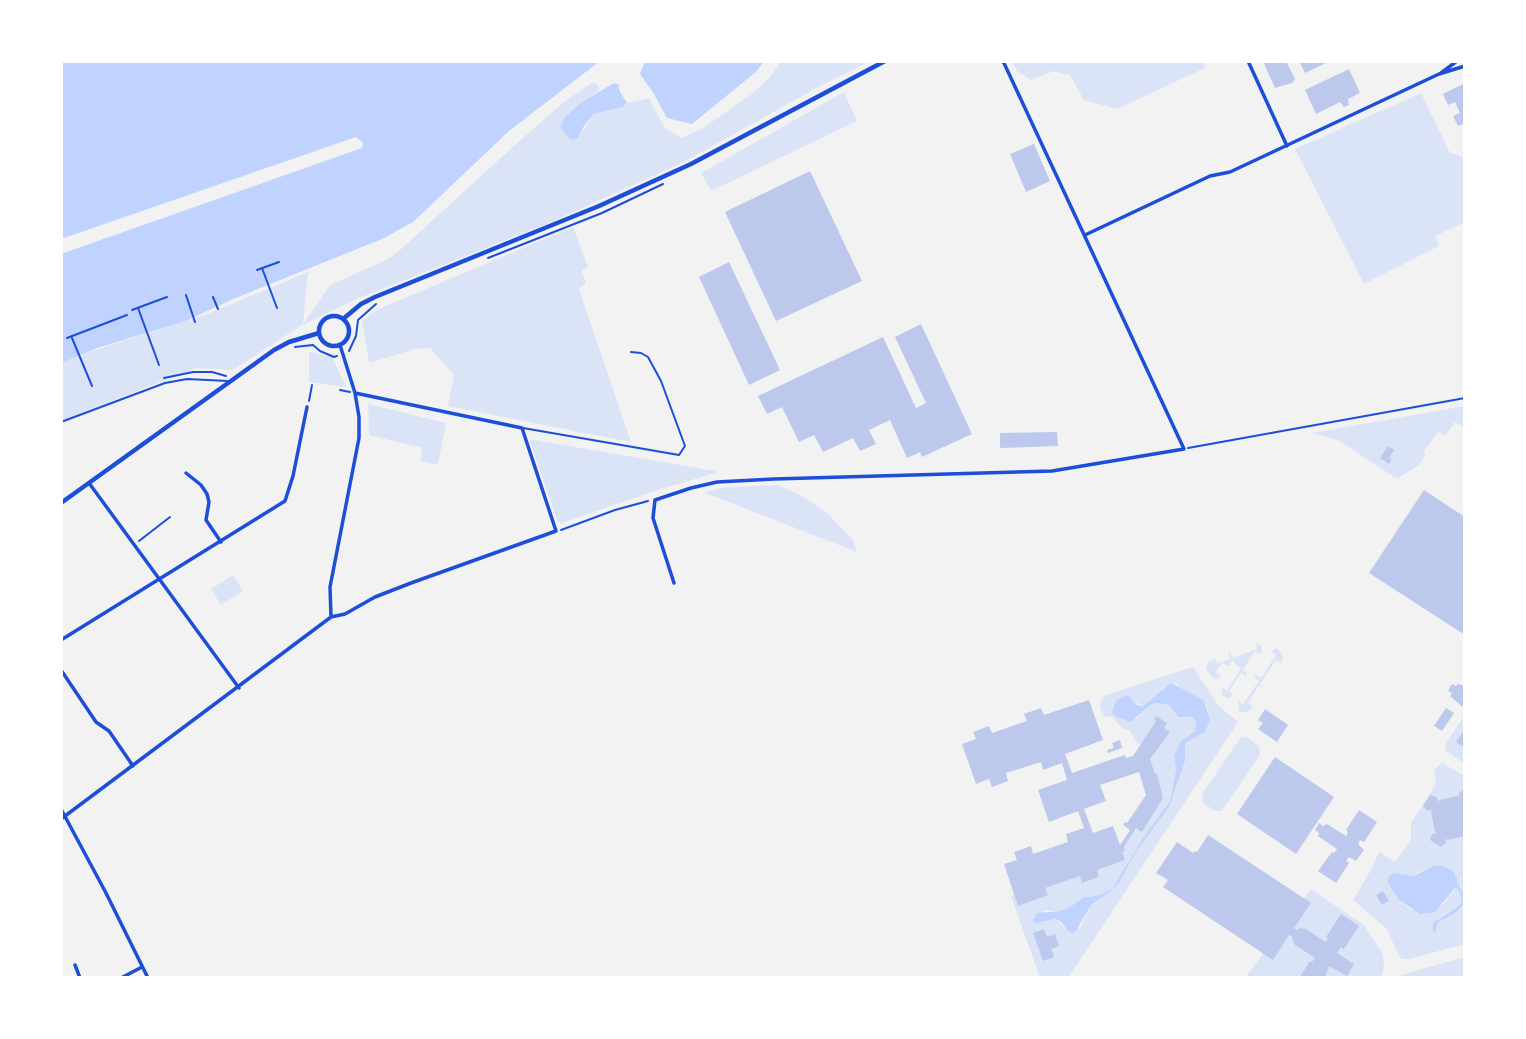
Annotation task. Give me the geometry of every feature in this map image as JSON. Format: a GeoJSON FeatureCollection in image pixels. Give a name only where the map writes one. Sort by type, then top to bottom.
{"type":"FeatureCollection","features":[{"type":"Feature","properties":{"kind":"street"},"geometry":{"type":"LineString","coordinates":[[343,319],[361,304],[375,297],[597,207],[691,164],[886,61]]}},
{"type":"Feature","properties":{"kind":"street"},"geometry":{"type":"LineString","coordinates":[[674,583],[653,518],[655,499],[691,488],[717,482],[1052,471],[1184,449],[1003,61]]}},
{"type":"Feature","properties":{"kind":"street"},"geometry":{"type":"LineString","coordinates":[[1248,61],[1287,146]]}},
{"type":"Feature","properties":{"kind":"street"},"geometry":{"type":"LineString","coordinates":[[1439,74],[1457,61]]}},
{"type":"Feature","properties":{"kind":"street"},"geometry":{"type":"LineString","coordinates":[[1085,235],[1210,176],[1230,172],[1439,74],[1465,66]]}},
{"type":"Feature","properties":{"kind":"street"},"geometry":{"type":"LineString","coordinates":[[337,316],[343,319],[349,330],[346,339],[340,345],[324,343],[319,333],[321,323],[325,318],[337,316]]}},
{"type":"Feature","properties":{"kind":"street"},"geometry":{"type":"LineString","coordinates":[[61,503],[167,429],[229,381],[289,342],[319,333]]}},
{"type":"Feature","properties":{"kind":"street"},"geometry":{"type":"LineString","coordinates":[[331,617],[330,587],[359,438],[355,393],[340,345]]}},
{"type":"Feature","properties":{"kind":"street"},"geometry":{"type":"LineString","coordinates":[[61,819],[331,617],[345,614],[375,597],[411,583],[556,531],[522,428],[355,393]]}},
{"type":"Feature","properties":{"kind":"street"},"geometry":{"type":"LineString","coordinates":[[61,640],[285,501],[307,407]]}},
{"type":"Feature","properties":{"kind":"street"},"geometry":{"type":"LineString","coordinates":[[186,473],[201,485],[207,494],[209,502],[206,520],[221,542]]}},
{"type":"Feature","properties":{"kind":"street"},"geometry":{"type":"LineString","coordinates":[[89,483],[239,688]]}},
{"type":"Feature","properties":{"kind":"street"},"geometry":{"type":"LineString","coordinates":[[61,670],[96,722],[109,731],[133,766]]}},
{"type":"Feature","properties":{"kind":"street"},"geometry":{"type":"LineString","coordinates":[[61,809],[148,978]]}},
{"type":"Feature","properties":{"kind":"street"},"geometry":{"type":"LineString","coordinates":[[75,965],[80,978]]}},
{"type":"Feature","properties":{"kind":"street"},"geometry":{"type":"LineString","coordinates":[[121,978],[142,967]]}},
{"type":"Feature","properties":{"kind":"lane"},"geometry":{"type":"LineString","coordinates":[[522,428],[680,455],[685,446],[661,381],[648,357],[631,352]]}},
{"type":"Feature","properties":{"kind":"lane"},"geometry":{"type":"LineString","coordinates":[[61,422],[165,383],[187,379],[229,381]]}},
{"type":"Feature","properties":{"kind":"path"},"geometry":{"type":"LineString","coordinates":[[257,270],[279,262]]}},
{"type":"Feature","properties":{"kind":"path"},"geometry":{"type":"LineString","coordinates":[[262,268],[276,309]]}},
{"type":"Feature","properties":{"kind":"path"},"geometry":{"type":"LineString","coordinates":[[186,295],[195,322]]}},
{"type":"Feature","properties":{"kind":"path"},"geometry":{"type":"LineString","coordinates":[[132,310],[167,297]]}},
{"type":"Feature","properties":{"kind":"path"},"geometry":{"type":"LineString","coordinates":[[213,297],[218,309]]}},
{"type":"Feature","properties":{"kind":"path"},"geometry":{"type":"LineString","coordinates":[[138,308],[159,365]]}},
{"type":"Feature","properties":{"kind":"path"},"geometry":{"type":"LineString","coordinates":[[67,338],[127,315]]}},
{"type":"Feature","properties":{"kind":"path"},"geometry":{"type":"LineString","coordinates":[[71,337],[92,386]]}},
{"type":"Feature","properties":{"kind":"path"},"geometry":{"type":"LineString","coordinates":[[293,348],[313,345],[334,357],[342,355]]}},
{"type":"Feature","properties":{"kind":"path"},"geometry":{"type":"LineString","coordinates":[[307,407],[312,385]]}},
{"type":"Feature","properties":{"kind":"path"},"geometry":{"type":"LineString","coordinates":[[340,390],[355,393]]}},
{"type":"Feature","properties":{"kind":"path"},"geometry":{"type":"LineString","coordinates":[[1184,449],[1465,398]]}},
{"type":"Feature","properties":{"kind":"path"},"geometry":{"type":"LineString","coordinates":[[556,531],[655,499]]}},
{"type":"Feature","properties":{"kind":"path"},"geometry":{"type":"LineString","coordinates":[[135,544],[170,517]]}},
{"type":"Feature","properties":{"kind":"shaded area"},"geometry":{"type":"Polygon","coordinates":[[[782,61],[871,61],[822,85],[684,162],[549,223],[357,299],[302,325],[233,370],[196,368],[61,421],[61,361],[205,315],[308,272],[303,324],[330,285],[388,259],[400,250],[564,102],[593,82],[598,85],[599,90],[566,116],[578,138],[594,114],[649,98],[664,127],[681,138],[703,128],[752,94],[782,61]]]}},
{"type":"Feature","properties":{"kind":"shaded area"},"geometry":{"type":"Polygon","coordinates":[[[1012,61],[1202,61],[1205,68],[1117,109],[1084,100],[1070,75],[1054,71],[1031,80],[1017,71],[1012,61]]]}},
{"type":"Feature","properties":{"kind":"shaded area"},"geometry":{"type":"Polygon","coordinates":[[[844,92],[857,121],[711,191],[701,173],[844,92]]]}},
{"type":"Feature","properties":{"kind":"shaded area"},"geometry":{"type":"Polygon","coordinates":[[[1421,93],[1450,153],[1465,157],[1465,222],[1435,236],[1439,246],[1364,284],[1295,149],[1421,93]]]}},
{"type":"Feature","properties":{"kind":"shaded area"},"geometry":{"type":"Polygon","coordinates":[[[573,227],[588,267],[582,271],[586,284],[579,289],[631,442],[448,406],[454,375],[430,348],[415,349],[369,363],[362,321],[376,310],[573,227]]]}},
{"type":"Feature","properties":{"kind":"shaded area"},"geometry":{"type":"Polygon","coordinates":[[[309,352],[332,357],[346,387],[309,382],[309,352]]]}},
{"type":"Feature","properties":{"kind":"shaded area"},"geometry":{"type":"Polygon","coordinates":[[[368,404],[446,423],[438,465],[420,461],[422,448],[369,435],[368,404]]]}},
{"type":"Feature","properties":{"kind":"shaded area"},"geometry":{"type":"Polygon","coordinates":[[[1465,406],[1465,428],[1455,422],[1445,436],[1438,432],[1424,451],[1425,456],[1419,465],[1398,478],[1338,440],[1312,433],[1465,406]]]}},
{"type":"Feature","properties":{"kind":"shaded area"},"geometry":{"type":"Polygon","coordinates":[[[529,439],[715,473],[562,523],[558,522],[529,439]]]}},
{"type":"Feature","properties":{"kind":"shaded area"},"geometry":{"type":"Polygon","coordinates":[[[778,485],[802,496],[827,513],[853,540],[857,552],[703,492],[727,487],[778,485]]]}},
{"type":"Feature","properties":{"kind":"shaded area"},"geometry":{"type":"Polygon","coordinates":[[[233,575],[243,591],[221,605],[211,589],[233,575]]]}},
{"type":"Feature","properties":{"kind":"shaded area"},"geometry":{"type":"Polygon","coordinates":[[[1255,643],[1262,646],[1261,654],[1255,651],[1243,670],[1247,673],[1246,676],[1241,673],[1229,691],[1233,695],[1225,697],[1222,695],[1222,687],[1227,690],[1241,669],[1232,660],[1228,666],[1222,663],[1216,672],[1221,676],[1219,679],[1213,678],[1206,669],[1207,663],[1215,658],[1217,664],[1230,659],[1230,652],[1233,658],[1257,649],[1255,643]]]}},
{"type":"Feature","properties":{"kind":"shaded area"},"geometry":{"type":"Polygon","coordinates":[[[1277,648],[1283,656],[1281,663],[1276,660],[1260,684],[1265,688],[1259,686],[1248,702],[1253,706],[1249,711],[1239,711],[1238,701],[1243,704],[1259,681],[1255,675],[1261,678],[1276,655],[1271,651],[1277,648]]]}},
{"type":"Feature","properties":{"kind":"shaded area"},"geometry":{"type":"Polygon","coordinates":[[[1193,667],[1218,705],[1238,722],[1068,978],[1040,978],[1011,896],[1116,852],[1139,822],[1150,794],[1143,747],[1136,742],[1130,730],[1122,728],[1111,716],[1105,717],[1100,708],[1106,695],[1193,667]],[[1176,684],[1164,688],[1143,706],[1124,696],[1116,700],[1113,706],[1136,719],[1155,703],[1164,704],[1184,718],[1191,717],[1196,721],[1195,731],[1180,742],[1174,756],[1176,770],[1170,801],[1143,838],[1112,889],[1096,896],[1084,897],[1061,911],[1044,911],[1042,922],[1055,919],[1067,930],[1080,928],[1091,905],[1112,890],[1119,883],[1137,850],[1169,807],[1185,761],[1185,743],[1202,734],[1209,711],[1204,700],[1190,695],[1176,684]]]}},
{"type":"Feature","properties":{"kind":"shaded area"},"geometry":{"type":"Polygon","coordinates":[[[1465,714],[1465,764],[1445,750],[1445,745],[1465,714]]]}},
{"type":"Feature","properties":{"kind":"shaded area"},"geometry":{"type":"Polygon","coordinates":[[[1241,737],[1248,738],[1259,746],[1260,755],[1222,811],[1215,811],[1203,803],[1202,794],[1241,737]]]}},
{"type":"Feature","properties":{"kind":"shaded area"},"geometry":{"type":"Polygon","coordinates":[[[1442,763],[1465,776],[1465,894],[1457,884],[1456,874],[1422,870],[1414,876],[1394,874],[1388,883],[1399,900],[1411,910],[1442,906],[1456,888],[1459,890],[1462,900],[1459,906],[1437,919],[1432,929],[1435,934],[1438,922],[1454,914],[1465,901],[1465,944],[1402,959],[1387,929],[1353,900],[1379,851],[1395,862],[1411,839],[1411,823],[1436,784],[1434,770],[1442,763]]]}},
{"type":"Feature","properties":{"kind":"shaded area"},"geometry":{"type":"Polygon","coordinates":[[[1311,889],[1364,925],[1383,954],[1381,978],[1245,978],[1311,889]]]}},
{"type":"Feature","properties":{"kind":"shaded area"},"geometry":{"type":"Polygon","coordinates":[[[1465,957],[1465,978],[1397,978],[1401,975],[1465,957]]]}},
{"type":"Feature","properties":{"kind":"water"},"geometry":{"type":"Polygon","coordinates":[[[61,61],[600,61],[509,131],[413,222],[382,239],[233,299],[186,321],[97,348],[61,363],[61,254],[362,148],[363,143],[356,137],[61,239],[61,61]]]}},
{"type":"Feature","properties":{"kind":"water"},"geometry":{"type":"Polygon","coordinates":[[[645,61],[764,61],[757,71],[692,124],[667,118],[640,74],[645,61]]]}},
{"type":"Feature","properties":{"kind":"water"},"geometry":{"type":"Polygon","coordinates":[[[614,83],[619,85],[627,103],[623,107],[594,114],[578,138],[571,140],[560,127],[566,116],[582,102],[614,83]]]}},
{"type":"Feature","properties":{"kind":"water"},"geometry":{"type":"Polygon","coordinates":[[[1171,683],[1204,700],[1210,720],[1205,732],[1185,743],[1185,761],[1169,807],[1137,850],[1119,883],[1112,890],[1091,905],[1076,931],[1072,933],[1055,919],[1036,923],[1033,920],[1037,913],[1061,911],[1084,897],[1096,896],[1112,889],[1143,838],[1170,801],[1176,770],[1174,756],[1180,742],[1195,731],[1196,721],[1191,717],[1179,717],[1169,706],[1155,703],[1131,722],[1116,717],[1112,712],[1116,700],[1124,696],[1129,696],[1137,705],[1143,706],[1171,683]]]}},
{"type":"Feature","properties":{"kind":"water"},"geometry":{"type":"Polygon","coordinates":[[[1433,866],[1443,866],[1453,871],[1457,884],[1465,894],[1464,904],[1454,914],[1438,922],[1435,934],[1432,929],[1434,922],[1459,906],[1462,901],[1459,890],[1455,888],[1435,912],[1420,914],[1399,900],[1388,883],[1389,876],[1394,873],[1414,876],[1433,866]]]}},
{"type":"Feature","properties":{"kind":"building"},"geometry":{"type":"Polygon","coordinates":[[[1263,61],[1286,61],[1295,79],[1292,83],[1275,88],[1263,61]]]}},
{"type":"Feature","properties":{"kind":"building"},"geometry":{"type":"Polygon","coordinates":[[[1299,61],[1330,61],[1305,73],[1299,61]]]}},
{"type":"Feature","properties":{"kind":"building"},"geometry":{"type":"Polygon","coordinates":[[[1349,69],[1360,93],[1348,99],[1349,105],[1344,107],[1340,102],[1316,114],[1305,90],[1349,69]]]}},
{"type":"Feature","properties":{"kind":"building"},"geometry":{"type":"Polygon","coordinates":[[[1465,83],[1465,123],[1458,126],[1453,116],[1460,113],[1455,102],[1448,105],[1443,94],[1465,83]]]}},
{"type":"Feature","properties":{"kind":"building"},"geometry":{"type":"Polygon","coordinates":[[[1034,144],[1050,181],[1026,192],[1010,154],[1034,144]]]}},
{"type":"Feature","properties":{"kind":"building"},"geometry":{"type":"Polygon","coordinates":[[[810,171],[862,281],[776,321],[725,212],[810,171]]]}},
{"type":"Feature","properties":{"kind":"building"},"geometry":{"type":"Polygon","coordinates":[[[729,262],[780,370],[749,385],[699,277],[729,262]]]}},
{"type":"Feature","properties":{"kind":"building"},"geometry":{"type":"Polygon","coordinates":[[[921,324],[972,434],[922,457],[920,452],[907,458],[890,420],[869,430],[876,444],[860,451],[853,438],[823,452],[814,435],[799,442],[782,407],[767,414],[758,396],[883,337],[916,408],[926,403],[895,337],[921,324]]]}},
{"type":"Feature","properties":{"kind":"building"},"geometry":{"type":"Polygon","coordinates":[[[1057,432],[1058,446],[1000,448],[1000,433],[1057,432]]]}},
{"type":"Feature","properties":{"kind":"building"},"geometry":{"type":"Polygon","coordinates":[[[1388,446],[1394,450],[1389,464],[1380,458],[1388,446]]]}},
{"type":"Feature","properties":{"kind":"building"},"geometry":{"type":"Polygon","coordinates":[[[1424,490],[1465,517],[1465,635],[1369,573],[1424,490]]]}},
{"type":"Feature","properties":{"kind":"building"},"geometry":{"type":"Polygon","coordinates":[[[1452,684],[1465,686],[1465,709],[1450,696],[1452,693],[1448,691],[1452,684]]]}},
{"type":"Feature","properties":{"kind":"building"},"geometry":{"type":"Polygon","coordinates":[[[1089,700],[1103,740],[1065,754],[1072,773],[1125,755],[1126,758],[1133,756],[1156,721],[1156,716],[1167,723],[1164,728],[1170,732],[1150,759],[1163,798],[1142,832],[1136,828],[1124,847],[1125,851],[1122,852],[1125,860],[1097,870],[1099,877],[1082,883],[1080,876],[1045,888],[1048,895],[1018,906],[1004,864],[1017,860],[1014,852],[1031,846],[1033,854],[1068,842],[1066,834],[1084,828],[1078,811],[1049,822],[1038,790],[1067,780],[1062,763],[1043,770],[1041,762],[1006,773],[1008,781],[992,787],[989,779],[976,784],[962,744],[976,739],[973,732],[989,726],[992,733],[1027,721],[1024,714],[1041,708],[1044,715],[1089,700]],[[1139,772],[1100,785],[1106,801],[1084,809],[1093,833],[1113,826],[1120,845],[1130,830],[1123,825],[1146,795],[1139,772]]]}},
{"type":"Feature","properties":{"kind":"building"},"geometry":{"type":"Polygon","coordinates":[[[1446,708],[1454,713],[1442,731],[1434,726],[1446,708]]]}},
{"type":"Feature","properties":{"kind":"building"},"geometry":{"type":"Polygon","coordinates":[[[1265,709],[1288,725],[1277,742],[1258,729],[1263,723],[1258,720],[1265,709]]]}},
{"type":"Feature","properties":{"kind":"building"},"geometry":{"type":"Polygon","coordinates":[[[1465,729],[1465,748],[1456,742],[1465,729]]]}},
{"type":"Feature","properties":{"kind":"building"},"geometry":{"type":"Polygon","coordinates":[[[1120,740],[1122,748],[1108,753],[1107,750],[1114,748],[1112,743],[1120,740]]]}},
{"type":"Feature","properties":{"kind":"building"},"geometry":{"type":"Polygon","coordinates":[[[1275,757],[1334,797],[1296,854],[1237,814],[1275,757]]]}},
{"type":"Feature","properties":{"kind":"building"},"geometry":{"type":"Polygon","coordinates":[[[1465,788],[1465,836],[1447,840],[1445,838],[1446,843],[1441,847],[1430,840],[1432,834],[1437,833],[1431,812],[1433,810],[1427,811],[1423,806],[1430,795],[1437,797],[1438,803],[1439,800],[1458,796],[1460,798],[1459,793],[1465,788]]]}},
{"type":"Feature","properties":{"kind":"building"},"geometry":{"type":"Polygon","coordinates":[[[1359,810],[1377,822],[1364,842],[1360,840],[1358,844],[1364,850],[1356,861],[1349,857],[1346,861],[1349,863],[1336,883],[1318,871],[1337,849],[1318,836],[1319,833],[1315,830],[1319,823],[1323,826],[1327,824],[1346,836],[1346,830],[1359,810]]]}},
{"type":"Feature","properties":{"kind":"building"},"geometry":{"type":"Polygon","coordinates":[[[1208,835],[1311,903],[1294,928],[1306,929],[1325,942],[1341,914],[1359,926],[1344,949],[1341,947],[1337,953],[1354,964],[1347,976],[1329,966],[1325,978],[1299,978],[1315,958],[1295,945],[1293,937],[1289,935],[1273,960],[1163,887],[1168,880],[1156,873],[1177,842],[1193,853],[1197,852],[1208,835]]]}},
{"type":"Feature","properties":{"kind":"building"},"geometry":{"type":"Polygon","coordinates":[[[1383,891],[1389,901],[1382,905],[1376,895],[1383,891]]]}},
{"type":"Feature","properties":{"kind":"building"},"geometry":{"type":"Polygon","coordinates":[[[1044,929],[1047,937],[1055,934],[1059,946],[1051,949],[1054,957],[1043,961],[1033,933],[1044,929]]]}}]}
